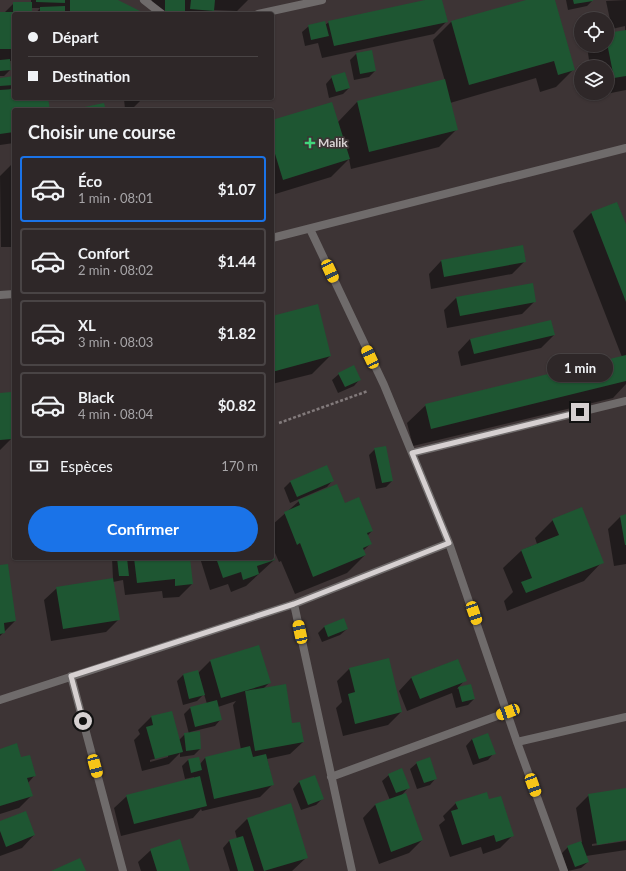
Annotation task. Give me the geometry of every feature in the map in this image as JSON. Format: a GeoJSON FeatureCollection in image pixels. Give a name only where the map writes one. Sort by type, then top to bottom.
{"type":"FeatureCollection","features":[{"type":"Feature","properties":{"kind":"street"},"geometry":{"type":"LineString","coordinates":[[144,0],[159,12]]}},
{"type":"Feature","properties":{"kind":"street"},"geometry":{"type":"LineString","coordinates":[[267,12],[322,0]]}},
{"type":"Feature","properties":{"kind":"street"},"geometry":{"type":"LineString","coordinates":[[274,238],[626,148]]}},
{"type":"Feature","properties":{"kind":"street"},"geometry":{"type":"LineString","coordinates":[[310,229],[384,386],[449,543],[517,742],[564,871]]}},
{"type":"Feature","properties":{"kind":"street"},"geometry":{"type":"LineString","coordinates":[[0,295],[12,294]]}},
{"type":"Feature","properties":{"kind":"street"},"geometry":{"type":"LineString","coordinates":[[412,453],[626,401]]}},
{"type":"Feature","properties":{"kind":"street"},"geometry":{"type":"LineString","coordinates":[[0,700],[294,604],[449,543]]}},
{"type":"Feature","properties":{"kind":"street"},"geometry":{"type":"LineString","coordinates":[[294,604],[352,871]]}},
{"type":"Feature","properties":{"kind":"street"},"geometry":{"type":"LineString","coordinates":[[71,676],[123,871]]}},
{"type":"Feature","properties":{"kind":"street"},"geometry":{"type":"LineString","coordinates":[[331,777],[508,712]]}},
{"type":"Feature","properties":{"kind":"street"},"geometry":{"type":"LineString","coordinates":[[517,742],[626,717]]}},
{"type":"Feature","properties":{"kind":"path"},"geometry":{"type":"LineString","coordinates":[[279,423],[384,386]]}},
{"type":"Feature","properties":{"kind":"building"},"geometry":{"type":"Polygon","coordinates":[[[36,0],[65,0],[65,3],[36,2],[36,0]]]}},
{"type":"Feature","properties":{"kind":"building"},"geometry":{"type":"Polygon","coordinates":[[[70,0],[118,0],[142,12],[94,12],[70,12],[70,0]]]}},
{"type":"Feature","properties":{"kind":"building"},"geometry":{"type":"Polygon","coordinates":[[[165,0],[185,0],[185,11],[165,12],[165,0]]]}},
{"type":"Feature","properties":{"kind":"building"},"geometry":{"type":"Polygon","coordinates":[[[191,0],[215,0],[214,11],[190,9],[191,0]]]}},
{"type":"Feature","properties":{"kind":"building"},"geometry":{"type":"Polygon","coordinates":[[[425,0],[442,0],[448,22],[334,46],[328,21],[425,0]]]}},
{"type":"Feature","properties":{"kind":"building"},"geometry":{"type":"Polygon","coordinates":[[[526,0],[555,0],[574,70],[558,75],[554,61],[469,85],[451,21],[526,0]]]}},
{"type":"Feature","properties":{"kind":"building"},"geometry":{"type":"Polygon","coordinates":[[[573,0],[593,0],[593,1],[574,4],[573,0]]]}},
{"type":"Feature","properties":{"kind":"building"},"geometry":{"type":"Polygon","coordinates":[[[13,2],[32,2],[32,12],[13,12],[13,2]]]}},
{"type":"Feature","properties":{"kind":"building"},"geometry":{"type":"Polygon","coordinates":[[[65,6],[65,12],[40,12],[40,7],[65,6]]]}},
{"type":"Feature","properties":{"kind":"building"},"geometry":{"type":"Polygon","coordinates":[[[0,12],[12,12],[12,49],[0,49],[0,12]]]}},
{"type":"Feature","properties":{"kind":"building"},"geometry":{"type":"Polygon","coordinates":[[[325,21],[329,36],[311,40],[308,25],[325,21]]]}},
{"type":"Feature","properties":{"kind":"building"},"geometry":{"type":"Polygon","coordinates":[[[626,30],[626,76],[614,78],[614,60],[610,60],[609,52],[614,52],[614,32],[626,30]]]}},
{"type":"Feature","properties":{"kind":"building"},"geometry":{"type":"Polygon","coordinates":[[[372,50],[376,71],[360,74],[356,53],[372,50]]]}},
{"type":"Feature","properties":{"kind":"building"},"geometry":{"type":"Polygon","coordinates":[[[10,59],[11,70],[0,71],[0,60],[10,59]]]}},
{"type":"Feature","properties":{"kind":"building"},"geometry":{"type":"Polygon","coordinates":[[[345,72],[350,88],[336,92],[331,76],[345,72]]]}},
{"type":"Feature","properties":{"kind":"building"},"geometry":{"type":"Polygon","coordinates":[[[12,76],[12,85],[0,86],[0,78],[12,76]]]}},
{"type":"Feature","properties":{"kind":"building"},"geometry":{"type":"Polygon","coordinates":[[[445,79],[458,130],[369,152],[357,101],[445,79]]]}},
{"type":"Feature","properties":{"kind":"building"},"geometry":{"type":"Polygon","coordinates":[[[12,89],[12,100],[48,100],[50,108],[12,108],[12,132],[0,134],[0,90],[12,89]]]}},
{"type":"Feature","properties":{"kind":"building"},"geometry":{"type":"Polygon","coordinates":[[[332,102],[350,159],[283,180],[274,151],[274,119],[332,102]]]}},
{"type":"Feature","properties":{"kind":"building"},"geometry":{"type":"Polygon","coordinates":[[[104,103],[105,108],[80,108],[104,103]]]}},
{"type":"Feature","properties":{"kind":"building"},"geometry":{"type":"Polygon","coordinates":[[[11,164],[12,164],[12,188],[11,164]]]}},
{"type":"Feature","properties":{"kind":"building"},"geometry":{"type":"Polygon","coordinates":[[[617,202],[626,224],[626,302],[591,212],[617,202]]]}},
{"type":"Feature","properties":{"kind":"building"},"geometry":{"type":"Polygon","coordinates":[[[523,245],[526,262],[444,277],[441,260],[523,245]]]}},
{"type":"Feature","properties":{"kind":"building"},"geometry":{"type":"Polygon","coordinates":[[[533,283],[536,302],[460,316],[456,297],[533,283]]]}},
{"type":"Feature","properties":{"kind":"building"},"geometry":{"type":"Polygon","coordinates":[[[318,304],[331,356],[274,371],[274,315],[318,304]]]}},
{"type":"Feature","properties":{"kind":"building"},"geometry":{"type":"Polygon","coordinates":[[[551,320],[555,335],[474,354],[470,339],[551,320]]]}},
{"type":"Feature","properties":{"kind":"building"},"geometry":{"type":"Polygon","coordinates":[[[626,355],[626,381],[431,429],[425,404],[626,355]]]}},
{"type":"Feature","properties":{"kind":"building"},"geometry":{"type":"Polygon","coordinates":[[[354,365],[361,380],[345,387],[338,373],[354,365]]]}},
{"type":"Feature","properties":{"kind":"building"},"geometry":{"type":"Polygon","coordinates":[[[11,392],[12,439],[0,440],[0,393],[11,392]]]}},
{"type":"Feature","properties":{"kind":"building"},"geometry":{"type":"Polygon","coordinates":[[[386,446],[393,481],[382,483],[374,448],[386,446]]]}},
{"type":"Feature","properties":{"kind":"building"},"geometry":{"type":"Polygon","coordinates":[[[327,465],[334,481],[297,497],[290,481],[327,465]]]}},
{"type":"Feature","properties":{"kind":"building"},"geometry":{"type":"Polygon","coordinates":[[[337,484],[345,503],[359,497],[373,531],[367,533],[372,544],[363,548],[366,555],[313,577],[300,543],[297,545],[284,512],[300,505],[298,500],[337,484]]]}},
{"type":"Feature","properties":{"kind":"building"},"geometry":{"type":"Polygon","coordinates":[[[582,507],[604,563],[526,593],[521,582],[532,578],[521,550],[559,535],[552,519],[582,507]]]}},
{"type":"Feature","properties":{"kind":"building"},"geometry":{"type":"Polygon","coordinates":[[[626,514],[626,545],[625,545],[620,516],[626,514]]]}},
{"type":"Feature","properties":{"kind":"building"},"geometry":{"type":"Polygon","coordinates":[[[274,557],[275,560],[257,566],[259,574],[243,580],[241,572],[223,578],[217,560],[274,560],[274,557]]]}},
{"type":"Feature","properties":{"kind":"building"},"geometry":{"type":"Polygon","coordinates":[[[117,560],[127,560],[129,576],[119,576],[117,560]]]}},
{"type":"Feature","properties":{"kind":"building"},"geometry":{"type":"Polygon","coordinates":[[[134,560],[190,560],[193,584],[175,586],[175,579],[137,583],[134,560]]]}},
{"type":"Feature","properties":{"kind":"building"},"geometry":{"type":"Polygon","coordinates":[[[8,564],[16,621],[4,623],[5,633],[0,634],[0,565],[8,564]]]}},
{"type":"Feature","properties":{"kind":"building"},"geometry":{"type":"Polygon","coordinates":[[[113,578],[120,620],[63,629],[56,587],[113,578]]]}},
{"type":"Feature","properties":{"kind":"building"},"geometry":{"type":"Polygon","coordinates":[[[344,618],[348,629],[328,637],[324,626],[344,618]]]}},
{"type":"Feature","properties":{"kind":"building"},"geometry":{"type":"Polygon","coordinates":[[[259,645],[271,683],[221,698],[210,660],[259,645]]]}},
{"type":"Feature","properties":{"kind":"building"},"geometry":{"type":"Polygon","coordinates":[[[389,658],[402,712],[355,724],[348,694],[355,692],[349,668],[389,658]]]}},
{"type":"Feature","properties":{"kind":"building"},"geometry":{"type":"Polygon","coordinates":[[[458,659],[467,681],[420,699],[411,677],[458,659]]]}},
{"type":"Feature","properties":{"kind":"building"},"geometry":{"type":"Polygon","coordinates":[[[198,670],[205,695],[189,699],[183,674],[198,670]]]}},
{"type":"Feature","properties":{"kind":"building"},"geometry":{"type":"Polygon","coordinates":[[[286,684],[292,723],[300,722],[304,742],[255,751],[245,691],[286,684]]]}},
{"type":"Feature","properties":{"kind":"building"},"geometry":{"type":"Polygon","coordinates":[[[471,684],[475,699],[462,702],[458,687],[471,684]]]}},
{"type":"Feature","properties":{"kind":"building"},"geometry":{"type":"Polygon","coordinates":[[[217,700],[222,720],[195,727],[190,707],[217,700]]]}},
{"type":"Feature","properties":{"kind":"building"},"geometry":{"type":"Polygon","coordinates":[[[172,711],[183,752],[155,759],[146,727],[153,725],[151,716],[172,711]]]}},
{"type":"Feature","properties":{"kind":"building"},"geometry":{"type":"Polygon","coordinates":[[[200,731],[201,749],[186,751],[184,733],[200,731]]]}},
{"type":"Feature","properties":{"kind":"building"},"geometry":{"type":"Polygon","coordinates":[[[488,733],[496,754],[479,759],[472,739],[488,733]]]}},
{"type":"Feature","properties":{"kind":"building"},"geometry":{"type":"Polygon","coordinates":[[[17,743],[21,757],[30,755],[36,776],[27,778],[33,796],[0,806],[0,749],[17,743]]]}},
{"type":"Feature","properties":{"kind":"building"},"geometry":{"type":"Polygon","coordinates":[[[250,746],[253,757],[266,754],[274,785],[214,799],[205,757],[250,746]]]}},
{"type":"Feature","properties":{"kind":"building"},"geometry":{"type":"Polygon","coordinates":[[[199,757],[202,770],[191,773],[188,759],[199,757]]]}},
{"type":"Feature","properties":{"kind":"building"},"geometry":{"type":"Polygon","coordinates":[[[430,757],[437,779],[424,783],[416,762],[430,757]]]}},
{"type":"Feature","properties":{"kind":"building"},"geometry":{"type":"Polygon","coordinates":[[[402,768],[410,788],[396,793],[388,774],[402,768]]]}},
{"type":"Feature","properties":{"kind":"building"},"geometry":{"type":"Polygon","coordinates":[[[315,775],[324,799],[308,805],[299,781],[315,775]]]}},
{"type":"Feature","properties":{"kind":"building"},"geometry":{"type":"Polygon","coordinates":[[[200,776],[207,806],[134,824],[126,795],[200,776]]]}},
{"type":"Feature","properties":{"kind":"building"},"geometry":{"type":"Polygon","coordinates":[[[626,788],[626,840],[597,845],[588,794],[626,788]]]}},
{"type":"Feature","properties":{"kind":"building"},"geometry":{"type":"Polygon","coordinates":[[[487,792],[489,799],[501,796],[514,836],[496,842],[494,835],[462,845],[451,811],[458,809],[455,802],[487,792]]]}},
{"type":"Feature","properties":{"kind":"building"},"geometry":{"type":"Polygon","coordinates":[[[406,793],[423,840],[391,852],[375,804],[406,793]]]}},
{"type":"Feature","properties":{"kind":"building"},"geometry":{"type":"Polygon","coordinates":[[[291,803],[308,858],[264,871],[247,818],[291,803]]]}},
{"type":"Feature","properties":{"kind":"building"},"geometry":{"type":"Polygon","coordinates":[[[26,811],[35,835],[6,847],[0,831],[0,821],[26,811]]]}},
{"type":"Feature","properties":{"kind":"building"},"geometry":{"type":"Polygon","coordinates":[[[243,836],[254,871],[238,871],[229,840],[243,836]]]}},
{"type":"Feature","properties":{"kind":"building"},"geometry":{"type":"Polygon","coordinates":[[[180,839],[190,871],[157,871],[150,849],[180,839]]]}},
{"type":"Feature","properties":{"kind":"building"},"geometry":{"type":"Polygon","coordinates":[[[581,841],[589,862],[575,867],[567,846],[581,841]]]}},
{"type":"Feature","properties":{"kind":"building"},"geometry":{"type":"Polygon","coordinates":[[[80,858],[86,871],[51,871],[80,858]]]}},
{"type":"Feature","properties":{"kind":"place","name":"Malik"},"geometry":{"type":"Point","coordinates":[310,143]}},
{"type":"Feature","properties":{"kind":"route"},"geometry":{"type":"LineString","coordinates":[[83,721],[71,676],[294,604],[449,543],[412,453],[580,412]]}}]}
